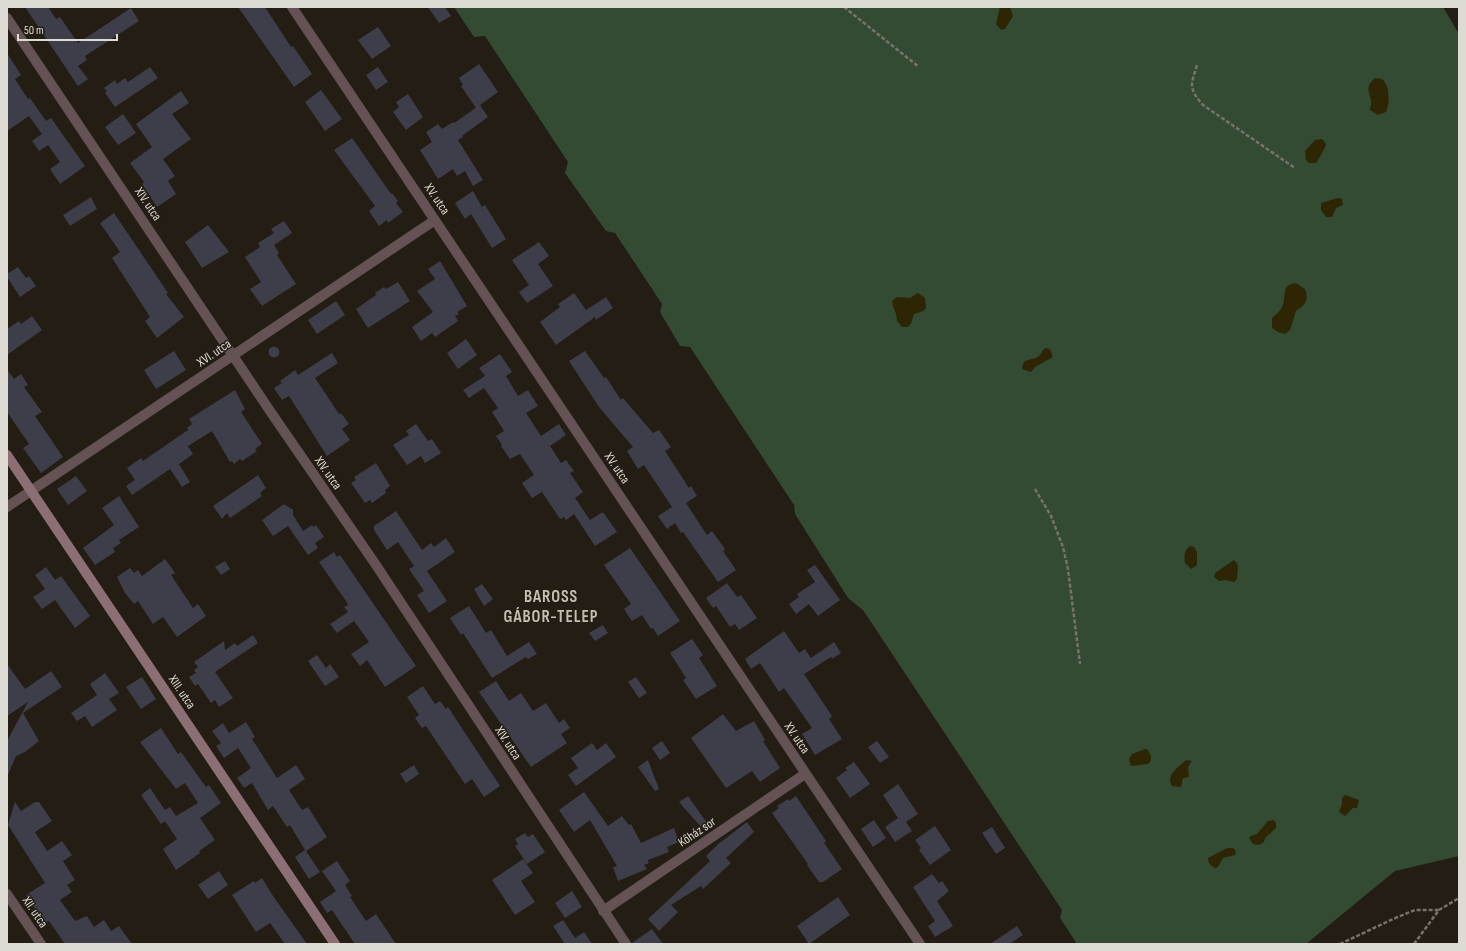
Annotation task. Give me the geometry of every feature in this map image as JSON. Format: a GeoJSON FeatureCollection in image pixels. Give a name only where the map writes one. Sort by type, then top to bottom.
{"type":"FeatureCollection","features":[{"type":"Feature","properties":{"kind":"street","name":"XV. utca"},"geometry":{"type":"LineString","coordinates":[[292,7],[920,944]]}},
{"type":"Feature","properties":{"kind":"street","name":"XIV. utca"},"geometry":{"type":"LineString","coordinates":[[7,18],[376,565],[624,943]]}},
{"type":"Feature","properties":{"kind":"street","name":"XVI. utca"},"geometry":{"type":"LineString","coordinates":[[7,507],[435,220]]}},
{"type":"Feature","properties":{"kind":"street","name":"XIII. utca"},"geometry":{"type":"LineString","coordinates":[[7,455],[335,944]]}},
{"type":"Feature","properties":{"kind":"street","name":"Kőház sor"},"geometry":{"type":"LineString","coordinates":[[603,911],[805,774]]}},
{"type":"Feature","properties":{"kind":"street","name":"XII. utca"},"geometry":{"type":"LineString","coordinates":[[7,894],[41,944]]}},
{"type":"Feature","properties":{"kind":"path"},"geometry":{"type":"LineString","coordinates":[[844,7],[919,67]]}},
{"type":"Feature","properties":{"kind":"path"},"geometry":{"type":"LineString","coordinates":[[1197,65],[1192,83],[1193,94],[1202,104],[1295,168]]}},
{"type":"Feature","properties":{"kind":"path"},"geometry":{"type":"LineString","coordinates":[[1035,489],[1051,516],[1063,546],[1068,569],[1080,664]]}},
{"type":"Feature","properties":{"kind":"path"},"geometry":{"type":"LineString","coordinates":[[1414,944],[1439,910],[1459,898]]}},
{"type":"Feature","properties":{"kind":"path"},"geometry":{"type":"LineString","coordinates":[[1340,944],[1392,919],[1416,910],[1439,910]]}},
{"type":"Feature","properties":{"kind":"green space"},"geometry":{"type":"Polygon","coordinates":[[[454,7],[1443,7],[1459,34],[1459,856],[1395,871],[1306,944],[1077,944],[1060,918],[1062,910],[863,610],[848,598],[795,514],[794,505],[690,347],[680,346],[660,312],[662,304],[615,233],[606,231],[565,173],[568,162],[485,36],[474,37],[454,7]]]}},
{"type":"Feature","properties":{"kind":"sand"},"geometry":{"type":"Polygon","coordinates":[[[1000,7],[1010,7],[1013,16],[1005,29],[1001,30],[996,24],[1000,7]]]}},
{"type":"Feature","properties":{"kind":"sand"},"geometry":{"type":"Polygon","coordinates":[[[1375,78],[1382,79],[1388,90],[1388,104],[1386,112],[1378,115],[1370,110],[1371,101],[1368,88],[1370,83],[1375,78]]]}},
{"type":"Feature","properties":{"kind":"sand"},"geometry":{"type":"Polygon","coordinates":[[[1322,139],[1326,144],[1323,151],[1316,163],[1309,163],[1306,160],[1305,151],[1315,140],[1322,139]]]}},
{"type":"Feature","properties":{"kind":"sand"},"geometry":{"type":"Polygon","coordinates":[[[1338,198],[1342,199],[1343,205],[1336,208],[1332,217],[1326,217],[1321,210],[1321,203],[1338,198]]]}},
{"type":"Feature","properties":{"kind":"sand"},"geometry":{"type":"Polygon","coordinates":[[[1296,283],[1305,289],[1307,296],[1306,302],[1296,311],[1290,330],[1285,334],[1278,332],[1272,328],[1272,318],[1283,305],[1287,286],[1296,283]]]}},
{"type":"Feature","properties":{"kind":"sand"},"geometry":{"type":"Polygon","coordinates":[[[918,293],[925,298],[926,308],[923,311],[914,314],[911,324],[907,327],[902,327],[897,321],[892,301],[897,297],[910,298],[918,293]]]}},
{"type":"Feature","properties":{"kind":"sand"},"geometry":{"type":"Polygon","coordinates":[[[1046,348],[1050,349],[1053,357],[1035,367],[1031,372],[1022,369],[1024,362],[1036,358],[1046,348]]]}},
{"type":"Feature","properties":{"kind":"sand"},"geometry":{"type":"Polygon","coordinates":[[[1190,546],[1194,547],[1197,552],[1197,565],[1191,569],[1185,563],[1185,553],[1190,546]]]}},
{"type":"Feature","properties":{"kind":"sand"},"geometry":{"type":"Polygon","coordinates":[[[1234,560],[1238,565],[1237,579],[1234,582],[1225,580],[1219,581],[1214,577],[1215,573],[1234,560]]]}},
{"type":"Feature","properties":{"kind":"sand"},"geometry":{"type":"Polygon","coordinates":[[[1145,749],[1148,750],[1151,756],[1151,761],[1148,764],[1131,766],[1129,759],[1132,754],[1145,749]]]}},
{"type":"Feature","properties":{"kind":"sand"},"geometry":{"type":"Polygon","coordinates":[[[1186,760],[1192,761],[1188,767],[1189,777],[1183,778],[1181,787],[1172,786],[1170,778],[1177,768],[1186,760]]]}},
{"type":"Feature","properties":{"kind":"sand"},"geometry":{"type":"Polygon","coordinates":[[[1345,795],[1359,800],[1357,808],[1353,808],[1345,816],[1339,812],[1342,804],[1342,798],[1345,795]]]}},
{"type":"Feature","properties":{"kind":"sand"},"geometry":{"type":"Polygon","coordinates":[[[1274,820],[1276,823],[1276,828],[1265,838],[1264,842],[1259,845],[1253,844],[1249,838],[1257,834],[1268,821],[1274,820]]]}},
{"type":"Feature","properties":{"kind":"sand"},"geometry":{"type":"Polygon","coordinates":[[[1227,848],[1233,848],[1236,851],[1235,855],[1223,858],[1218,867],[1215,868],[1211,865],[1208,858],[1227,848]]]}},
{"type":"Feature","properties":{"kind":"building"},"geometry":{"type":"Polygon","coordinates":[[[25,7],[48,7],[56,19],[60,17],[78,43],[131,8],[139,21],[85,56],[87,60],[78,66],[88,79],[78,86],[25,7]]]}},
{"type":"Feature","properties":{"kind":"building"},"geometry":{"type":"Polygon","coordinates":[[[238,7],[265,7],[291,47],[293,46],[312,74],[294,87],[238,7]]]}},
{"type":"Feature","properties":{"kind":"building"},"geometry":{"type":"Polygon","coordinates":[[[428,7],[445,7],[451,16],[439,23],[428,7]]]}},
{"type":"Feature","properties":{"kind":"building"},"geometry":{"type":"Polygon","coordinates":[[[378,27],[391,46],[372,59],[358,40],[378,27]]]}},
{"type":"Feature","properties":{"kind":"building"},"geometry":{"type":"Polygon","coordinates":[[[7,53],[21,75],[15,79],[28,99],[30,98],[46,121],[51,118],[85,166],[60,184],[50,169],[60,162],[48,145],[39,151],[32,141],[42,134],[29,116],[7,131],[7,53]]]}},
{"type":"Feature","properties":{"kind":"building"},"geometry":{"type":"Polygon","coordinates":[[[479,64],[498,92],[476,108],[461,86],[463,85],[459,78],[479,64]]]}},
{"type":"Feature","properties":{"kind":"building"},"geometry":{"type":"Polygon","coordinates":[[[150,67],[158,78],[115,107],[105,93],[107,91],[104,88],[115,80],[117,84],[125,78],[128,82],[150,67]]]}},
{"type":"Feature","properties":{"kind":"building"},"geometry":{"type":"Polygon","coordinates":[[[378,67],[388,82],[376,90],[366,75],[378,67]]]}},
{"type":"Feature","properties":{"kind":"building"},"geometry":{"type":"Polygon","coordinates":[[[321,90],[342,119],[325,131],[305,102],[321,90]]]}},
{"type":"Feature","properties":{"kind":"building"},"geometry":{"type":"Polygon","coordinates":[[[181,91],[189,103],[172,114],[191,139],[163,159],[175,176],[168,181],[176,194],[157,207],[142,184],[144,182],[130,163],[152,147],[136,124],[181,91]]]}},
{"type":"Feature","properties":{"kind":"building"},"geometry":{"type":"Polygon","coordinates":[[[408,94],[423,117],[406,130],[393,112],[399,107],[396,102],[408,94]]]}},
{"type":"Feature","properties":{"kind":"building"},"geometry":{"type":"Polygon","coordinates":[[[480,105],[488,117],[458,140],[483,180],[473,186],[465,171],[457,176],[453,169],[438,179],[420,150],[432,142],[426,132],[438,124],[442,129],[453,122],[454,123],[480,105]]]}},
{"type":"Feature","properties":{"kind":"building"},"geometry":{"type":"Polygon","coordinates":[[[123,114],[136,133],[118,145],[105,127],[123,114]]]}},
{"type":"Feature","properties":{"kind":"building"},"geometry":{"type":"Polygon","coordinates":[[[352,138],[391,194],[392,193],[398,201],[396,203],[403,212],[388,223],[387,220],[379,226],[369,211],[375,206],[334,150],[352,138]]]}},
{"type":"Feature","properties":{"kind":"building"},"geometry":{"type":"Polygon","coordinates":[[[473,191],[482,207],[485,205],[506,239],[492,248],[471,214],[465,219],[455,203],[473,191]]]}},
{"type":"Feature","properties":{"kind":"building"},"geometry":{"type":"Polygon","coordinates":[[[91,197],[97,209],[70,226],[63,215],[91,197]]]}},
{"type":"Feature","properties":{"kind":"building"},"geometry":{"type":"Polygon","coordinates":[[[114,213],[168,293],[166,294],[184,317],[157,338],[145,321],[150,317],[112,258],[120,252],[100,223],[114,213]]]}},
{"type":"Feature","properties":{"kind":"building"},"geometry":{"type":"Polygon","coordinates":[[[284,221],[292,233],[274,245],[279,253],[277,255],[296,284],[262,306],[250,289],[261,282],[245,257],[260,247],[258,243],[274,233],[271,229],[284,221]]]}},
{"type":"Feature","properties":{"kind":"building"},"geometry":{"type":"Polygon","coordinates":[[[208,225],[229,252],[202,268],[185,242],[208,225]]]}},
{"type":"Feature","properties":{"kind":"building"},"geometry":{"type":"Polygon","coordinates":[[[539,242],[549,256],[538,264],[553,286],[527,303],[519,292],[529,285],[512,260],[539,242]]]}},
{"type":"Feature","properties":{"kind":"building"},"geometry":{"type":"Polygon","coordinates":[[[440,261],[467,306],[457,312],[459,314],[455,316],[458,321],[435,337],[432,333],[421,341],[412,327],[433,312],[417,291],[435,279],[428,269],[440,261]]]}},
{"type":"Feature","properties":{"kind":"building"},"geometry":{"type":"Polygon","coordinates":[[[18,267],[26,278],[29,276],[36,286],[20,297],[7,277],[7,274],[18,267]]]}},
{"type":"Feature","properties":{"kind":"building"},"geometry":{"type":"Polygon","coordinates":[[[398,282],[410,301],[368,328],[356,309],[376,295],[375,293],[384,287],[386,289],[398,282]]]}},
{"type":"Feature","properties":{"kind":"building"},"geometry":{"type":"Polygon","coordinates":[[[574,293],[586,310],[606,297],[613,308],[596,320],[595,317],[556,345],[540,322],[560,307],[558,304],[574,293]]]}},
{"type":"Feature","properties":{"kind":"building"},"geometry":{"type":"Polygon","coordinates":[[[336,301],[345,315],[317,334],[308,320],[336,301]]]}},
{"type":"Feature","properties":{"kind":"building"},"geometry":{"type":"Polygon","coordinates":[[[32,316],[42,330],[7,355],[7,329],[19,321],[21,324],[32,316]]]}},
{"type":"Feature","properties":{"kind":"building"},"geometry":{"type":"Polygon","coordinates":[[[466,339],[477,355],[458,369],[447,353],[466,339]]]}},
{"type":"Feature","properties":{"kind":"building"},"geometry":{"type":"Polygon","coordinates":[[[272,347],[276,347],[278,348],[278,356],[272,357],[269,354],[269,350],[272,347]]]}},
{"type":"Feature","properties":{"kind":"building"},"geometry":{"type":"Polygon","coordinates":[[[174,351],[186,370],[156,389],[144,370],[174,351]]]}},
{"type":"Feature","properties":{"kind":"building"},"geometry":{"type":"Polygon","coordinates":[[[585,351],[604,378],[606,377],[621,400],[623,398],[653,433],[659,430],[671,447],[665,451],[689,488],[691,486],[697,496],[686,503],[707,535],[712,531],[725,549],[723,551],[736,570],[718,582],[675,523],[667,529],[658,516],[672,507],[644,465],[638,469],[627,451],[633,447],[599,407],[569,361],[585,351]]]}},
{"type":"Feature","properties":{"kind":"building"},"geometry":{"type":"Polygon","coordinates":[[[332,353],[338,363],[315,378],[339,414],[341,413],[349,424],[342,429],[350,440],[327,456],[289,396],[282,400],[274,388],[282,383],[280,381],[295,370],[298,375],[332,353]]]}},
{"type":"Feature","properties":{"kind":"building"},"geometry":{"type":"Polygon","coordinates":[[[500,354],[512,372],[506,376],[518,396],[528,390],[538,406],[526,413],[541,436],[559,424],[566,435],[550,446],[561,463],[566,460],[574,471],[570,473],[583,492],[575,498],[590,520],[603,512],[617,532],[595,546],[574,514],[566,520],[564,517],[560,519],[542,492],[532,498],[522,483],[534,475],[520,454],[510,459],[501,446],[502,445],[496,436],[504,431],[492,412],[498,408],[484,388],[469,398],[463,390],[485,376],[479,368],[500,354]]]}},
{"type":"Feature","properties":{"kind":"building"},"geometry":{"type":"Polygon","coordinates":[[[7,369],[14,379],[21,374],[28,385],[24,387],[42,412],[35,416],[63,457],[41,473],[23,448],[29,444],[7,412],[7,369]]]}},
{"type":"Feature","properties":{"kind":"building"},"geometry":{"type":"Polygon","coordinates":[[[235,390],[245,409],[241,412],[262,444],[255,449],[257,451],[242,461],[240,459],[234,464],[232,461],[230,462],[212,431],[188,446],[193,454],[179,464],[190,482],[182,487],[170,469],[132,495],[126,486],[135,480],[127,468],[141,458],[143,461],[188,430],[187,428],[192,424],[189,419],[235,390]]]}},
{"type":"Feature","properties":{"kind":"building"},"geometry":{"type":"Polygon","coordinates":[[[416,424],[428,441],[432,439],[441,453],[425,463],[421,456],[407,465],[393,445],[409,435],[406,431],[416,424]]]}},
{"type":"Feature","properties":{"kind":"building"},"geometry":{"type":"Polygon","coordinates":[[[376,463],[390,486],[385,490],[386,493],[372,503],[370,500],[365,503],[351,483],[356,480],[354,477],[376,463]]]}},
{"type":"Feature","properties":{"kind":"building"},"geometry":{"type":"Polygon","coordinates":[[[258,475],[266,488],[260,493],[262,496],[230,518],[227,513],[222,519],[213,506],[258,475]]]}},
{"type":"Feature","properties":{"kind":"building"},"geometry":{"type":"Polygon","coordinates":[[[76,476],[87,491],[68,505],[57,489],[76,476]]]}},
{"type":"Feature","properties":{"kind":"building"},"geometry":{"type":"Polygon","coordinates":[[[119,496],[139,527],[119,540],[121,543],[113,548],[115,552],[95,565],[83,548],[114,525],[102,508],[119,496]]]}},
{"type":"Feature","properties":{"kind":"building"},"geometry":{"type":"Polygon","coordinates":[[[284,504],[293,510],[293,515],[303,531],[312,525],[314,527],[316,525],[324,537],[315,543],[318,548],[308,555],[288,526],[273,536],[262,520],[284,504]]]}},
{"type":"Feature","properties":{"kind":"building"},"geometry":{"type":"Polygon","coordinates":[[[396,511],[422,550],[431,543],[434,547],[446,538],[455,552],[427,571],[447,601],[429,613],[417,595],[424,591],[409,569],[414,566],[398,542],[387,550],[374,530],[374,526],[396,511]]]}},
{"type":"Feature","properties":{"kind":"building"},"geometry":{"type":"Polygon","coordinates":[[[630,548],[680,621],[658,636],[653,628],[651,629],[642,615],[632,621],[624,609],[631,604],[604,565],[630,548]]]}},
{"type":"Feature","properties":{"kind":"building"},"geometry":{"type":"Polygon","coordinates":[[[334,552],[337,557],[340,555],[416,666],[385,687],[367,660],[360,666],[351,654],[369,642],[354,621],[337,633],[330,624],[348,612],[344,607],[348,605],[346,601],[319,562],[334,552]]]}},
{"type":"Feature","properties":{"kind":"building"},"geometry":{"type":"Polygon","coordinates":[[[165,559],[175,573],[171,575],[193,608],[198,604],[206,616],[177,637],[163,617],[153,624],[138,601],[134,604],[125,593],[117,577],[130,568],[134,573],[138,570],[142,576],[165,559]]]}},
{"type":"Feature","properties":{"kind":"building"},"geometry":{"type":"Polygon","coordinates":[[[225,561],[230,569],[221,575],[215,567],[225,561]]]}},
{"type":"Feature","properties":{"kind":"building"},"geometry":{"type":"Polygon","coordinates":[[[815,565],[840,600],[818,616],[809,604],[796,614],[789,604],[799,597],[797,594],[815,582],[807,570],[815,565]]]}},
{"type":"Feature","properties":{"kind":"building"},"geometry":{"type":"Polygon","coordinates":[[[46,567],[55,580],[61,576],[90,616],[75,628],[55,600],[42,609],[33,597],[45,589],[35,575],[46,567]]]}},
{"type":"Feature","properties":{"kind":"building"},"geometry":{"type":"Polygon","coordinates":[[[727,583],[737,597],[741,595],[757,618],[739,630],[735,624],[730,627],[716,606],[713,608],[706,598],[727,583]]]}},
{"type":"Feature","properties":{"kind":"building"},"geometry":{"type":"Polygon","coordinates":[[[482,584],[493,599],[484,606],[474,589],[482,584]]]}},
{"type":"Feature","properties":{"kind":"building"},"geometry":{"type":"Polygon","coordinates":[[[469,606],[486,633],[491,630],[507,656],[529,642],[537,654],[528,659],[526,657],[492,678],[463,633],[461,635],[450,618],[469,606]]]}},
{"type":"Feature","properties":{"kind":"building"},"geometry":{"type":"Polygon","coordinates":[[[603,625],[608,633],[595,641],[589,633],[603,625]]]}},
{"type":"Feature","properties":{"kind":"building"},"geometry":{"type":"Polygon","coordinates":[[[784,631],[799,653],[805,649],[811,658],[834,642],[841,653],[832,659],[831,657],[804,674],[832,716],[829,719],[842,739],[815,755],[802,734],[812,728],[784,688],[779,692],[760,663],[751,669],[745,659],[784,631]]]}},
{"type":"Feature","properties":{"kind":"building"},"geometry":{"type":"Polygon","coordinates":[[[253,635],[258,643],[215,672],[233,698],[219,707],[215,700],[211,703],[198,684],[195,686],[189,677],[196,673],[194,670],[198,667],[194,662],[224,641],[225,650],[235,643],[237,646],[253,635]]]}},
{"type":"Feature","properties":{"kind":"building"},"geometry":{"type":"Polygon","coordinates":[[[692,639],[703,655],[699,658],[717,686],[696,699],[683,680],[686,678],[670,653],[692,639]]]}},
{"type":"Feature","properties":{"kind":"building"},"geometry":{"type":"Polygon","coordinates":[[[317,655],[326,668],[330,664],[339,677],[325,686],[308,661],[317,655]]]}},
{"type":"Feature","properties":{"kind":"building"},"geometry":{"type":"Polygon","coordinates":[[[7,664],[25,689],[51,671],[62,687],[23,713],[39,741],[25,752],[16,756],[7,777],[7,741],[28,702],[7,716],[7,664]]]}},
{"type":"Feature","properties":{"kind":"building"},"geometry":{"type":"Polygon","coordinates":[[[105,673],[119,693],[109,699],[117,710],[92,727],[85,716],[77,721],[71,713],[97,695],[90,684],[105,673]]]}},
{"type":"Feature","properties":{"kind":"building"},"geometry":{"type":"Polygon","coordinates":[[[142,677],[156,699],[141,709],[126,687],[142,677]]]}},
{"type":"Feature","properties":{"kind":"building"},"geometry":{"type":"Polygon","coordinates":[[[636,677],[647,693],[639,698],[628,682],[636,677]]]}},
{"type":"Feature","properties":{"kind":"building"},"geometry":{"type":"Polygon","coordinates":[[[496,681],[509,701],[521,693],[533,711],[546,703],[559,723],[564,719],[570,728],[561,734],[567,743],[531,767],[479,692],[496,681]]]}},
{"type":"Feature","properties":{"kind":"building"},"geometry":{"type":"Polygon","coordinates":[[[423,686],[435,704],[440,701],[446,709],[448,707],[500,786],[484,797],[472,779],[465,784],[426,726],[422,728],[415,718],[419,715],[407,697],[423,686]]]}},
{"type":"Feature","properties":{"kind":"building"},"geometry":{"type":"Polygon","coordinates":[[[723,714],[736,731],[754,721],[765,740],[763,741],[780,768],[760,782],[752,771],[726,788],[691,738],[723,714]]]}},
{"type":"Feature","properties":{"kind":"building"},"geometry":{"type":"Polygon","coordinates":[[[246,722],[255,737],[252,739],[277,778],[296,765],[305,779],[289,790],[302,810],[308,807],[327,837],[306,851],[320,872],[309,879],[295,857],[305,850],[290,825],[287,827],[273,806],[268,810],[252,783],[244,788],[237,778],[251,768],[238,748],[224,758],[216,746],[221,743],[212,731],[223,723],[229,733],[246,722]]]}},
{"type":"Feature","properties":{"kind":"building"},"geometry":{"type":"Polygon","coordinates":[[[161,728],[178,754],[181,752],[206,787],[209,785],[221,803],[200,818],[215,840],[176,870],[163,849],[177,839],[165,821],[161,824],[141,795],[150,788],[165,810],[170,807],[176,816],[198,803],[185,783],[176,789],[140,742],[161,728]]]}},
{"type":"Feature","properties":{"kind":"building"},"geometry":{"type":"Polygon","coordinates":[[[662,741],[670,753],[660,760],[652,748],[662,741]]]}},
{"type":"Feature","properties":{"kind":"building"},"geometry":{"type":"Polygon","coordinates":[[[877,741],[889,757],[880,763],[868,747],[877,741]]]}},
{"type":"Feature","properties":{"kind":"building"},"geometry":{"type":"Polygon","coordinates":[[[592,743],[597,750],[606,743],[616,757],[576,786],[568,775],[578,768],[571,758],[592,743]]]}},
{"type":"Feature","properties":{"kind":"building"},"geometry":{"type":"Polygon","coordinates":[[[648,760],[659,789],[655,791],[638,767],[648,760]]]}},
{"type":"Feature","properties":{"kind":"building"},"geometry":{"type":"Polygon","coordinates":[[[854,762],[870,784],[850,798],[836,778],[847,770],[845,768],[854,762]]]}},
{"type":"Feature","properties":{"kind":"building"},"geometry":{"type":"Polygon","coordinates":[[[414,765],[419,774],[406,783],[400,774],[414,765]]]}},
{"type":"Feature","properties":{"kind":"building"},"geometry":{"type":"Polygon","coordinates":[[[898,784],[918,814],[906,822],[912,831],[895,842],[885,827],[898,818],[883,795],[898,784]]]}},
{"type":"Feature","properties":{"kind":"building"},"geometry":{"type":"Polygon","coordinates":[[[584,792],[608,826],[622,816],[629,825],[631,824],[641,843],[674,828],[679,842],[667,847],[669,852],[648,860],[649,863],[644,865],[647,869],[618,881],[613,867],[617,866],[590,820],[574,832],[559,810],[584,792]]]}},
{"type":"Feature","properties":{"kind":"building"},"geometry":{"type":"Polygon","coordinates":[[[688,796],[707,823],[701,827],[679,802],[688,796]]]}},
{"type":"Feature","properties":{"kind":"building"},"geometry":{"type":"Polygon","coordinates":[[[796,796],[826,841],[824,843],[842,869],[823,882],[819,882],[772,813],[779,808],[777,806],[796,796]]]}},
{"type":"Feature","properties":{"kind":"building"},"geometry":{"type":"Polygon","coordinates":[[[15,802],[21,811],[35,802],[39,802],[52,821],[35,832],[47,851],[62,841],[72,855],[63,861],[75,880],[67,885],[72,892],[60,900],[75,921],[87,916],[94,927],[104,920],[111,931],[119,926],[132,944],[65,944],[49,921],[45,923],[26,895],[45,883],[8,825],[15,802]]]}},
{"type":"Feature","properties":{"kind":"building"},"geometry":{"type":"Polygon","coordinates":[[[874,820],[886,838],[873,847],[861,829],[874,820]]]}},
{"type":"Feature","properties":{"kind":"building"},"geometry":{"type":"Polygon","coordinates":[[[747,822],[754,832],[726,858],[731,863],[703,889],[701,886],[671,905],[678,912],[659,931],[648,919],[710,861],[706,856],[717,845],[747,822]]]}},
{"type":"Feature","properties":{"kind":"building"},"geometry":{"type":"Polygon","coordinates":[[[935,826],[951,850],[930,865],[919,850],[921,848],[915,840],[935,826]]]}},
{"type":"Feature","properties":{"kind":"building"},"geometry":{"type":"Polygon","coordinates":[[[992,827],[1005,848],[996,854],[982,833],[992,827]]]}},
{"type":"Feature","properties":{"kind":"building"},"geometry":{"type":"Polygon","coordinates":[[[525,833],[528,837],[533,834],[545,852],[527,864],[515,846],[518,844],[515,839],[525,833]]]}},
{"type":"Feature","properties":{"kind":"building"},"geometry":{"type":"Polygon","coordinates":[[[523,859],[533,873],[521,881],[535,902],[515,915],[492,880],[523,859]]]}},
{"type":"Feature","properties":{"kind":"building"},"geometry":{"type":"Polygon","coordinates":[[[337,861],[350,881],[345,885],[352,896],[350,897],[366,921],[376,914],[396,944],[355,944],[332,910],[327,913],[320,902],[336,891],[322,871],[337,861]]]}},
{"type":"Feature","properties":{"kind":"building"},"geometry":{"type":"Polygon","coordinates":[[[219,871],[228,885],[208,899],[198,885],[219,871]]]}},
{"type":"Feature","properties":{"kind":"building"},"geometry":{"type":"Polygon","coordinates":[[[932,874],[939,883],[942,881],[949,891],[937,901],[953,926],[935,937],[928,926],[935,921],[913,887],[932,874]]]}},
{"type":"Feature","properties":{"kind":"building"},"geometry":{"type":"Polygon","coordinates":[[[262,878],[307,944],[285,944],[270,923],[256,932],[232,895],[254,881],[255,883],[262,878]]]}},
{"type":"Feature","properties":{"kind":"building"},"geometry":{"type":"Polygon","coordinates":[[[572,891],[582,907],[565,918],[555,903],[572,891]]]}},
{"type":"Feature","properties":{"kind":"building"},"geometry":{"type":"Polygon","coordinates":[[[838,897],[850,915],[809,944],[797,926],[838,897]]]}},
{"type":"Feature","properties":{"kind":"building"},"geometry":{"type":"Polygon","coordinates":[[[563,920],[575,938],[584,932],[592,944],[565,944],[553,926],[563,920]]]}},
{"type":"Feature","properties":{"kind":"building"},"geometry":{"type":"Polygon","coordinates":[[[1017,926],[1023,935],[1009,944],[990,944],[1017,926]]]}},
{"type":"Feature","properties":{"kind":"building"},"geometry":{"type":"Polygon","coordinates":[[[652,929],[663,944],[632,944],[632,943],[652,929]]]}},
{"type":"Feature","properties":{"kind":"district","name":"BAROSS GÁBOR-TELEP"},"geometry":{"type":"Point","coordinates":[551,607]}}]}
